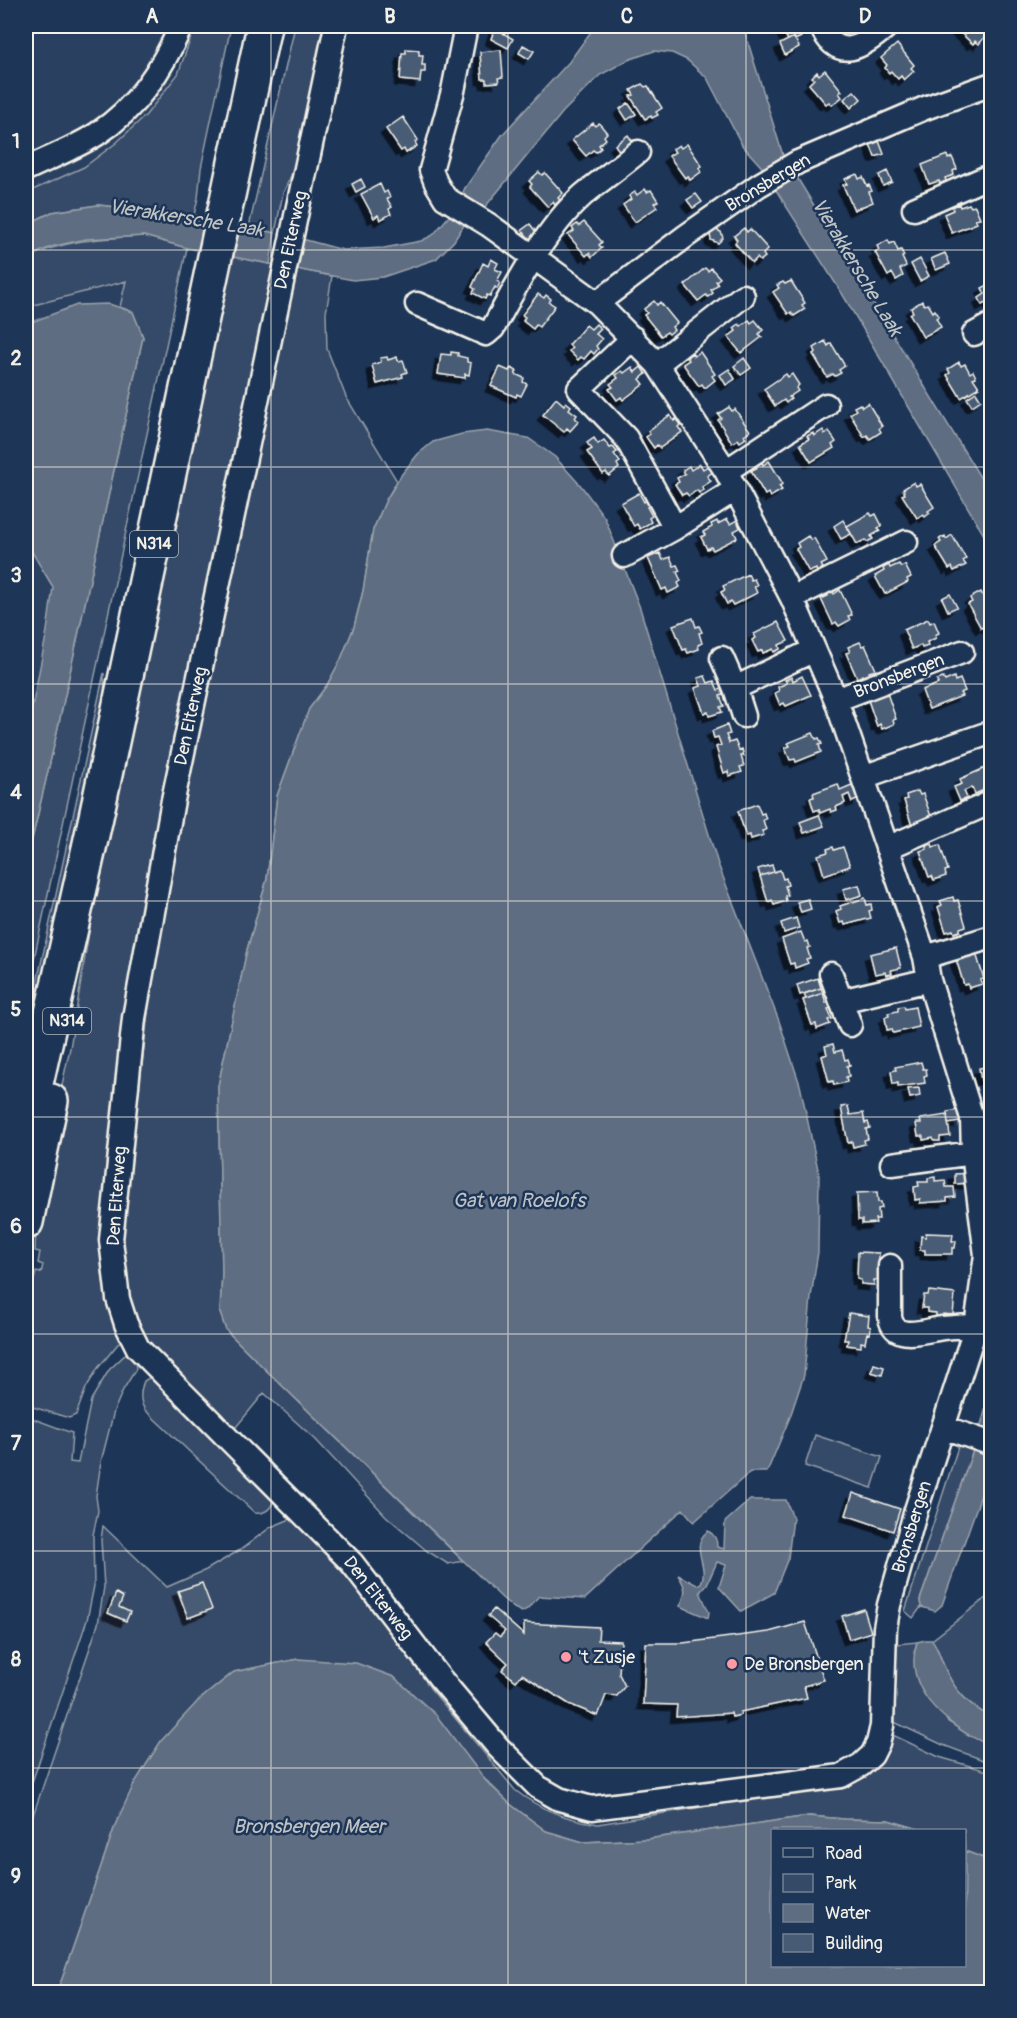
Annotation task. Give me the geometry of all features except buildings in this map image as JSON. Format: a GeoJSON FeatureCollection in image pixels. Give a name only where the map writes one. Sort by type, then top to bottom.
{"type":"FeatureCollection","features":[{"type":"Feature","properties":{"kind":"main road","name":"N314"},"geometry":{"type":"LineString","coordinates":[[26,1128],[96,817],[264,26]]}},
{"type":"Feature","properties":{"kind":"main road","name":"N314"},"geometry":{"type":"LineString","coordinates":[[26,1222],[67,1019],[96,817]]}},
{"type":"Feature","properties":{"kind":"street"},"geometry":{"type":"LineString","coordinates":[[26,170],[96,135],[134,105],[168,55],[181,26]]}},
{"type":"Feature","properties":{"kind":"street","name":"Den Elterweg"},"geometry":{"type":"LineString","coordinates":[[336,26],[173,800],[134,1018],[111,1240],[118,1299],[126,1324],[138,1348],[150,1361],[352,1563],[440,1678],[498,1748],[538,1787],[559,1799],[592,1808],[841,1776],[861,1765],[872,1755],[878,1743],[882,1726],[885,1628]]}},
{"type":"Feature","properties":{"kind":"street","name":"Bronsbergen"},"geometry":{"type":"LineString","coordinates":[[466,26],[453,91],[431,170],[436,183],[445,198],[535,256],[597,303],[633,338],[657,364],[731,480],[792,598],[836,700],[925,957],[929,980],[982,1114],[973,1153],[989,1254],[976,1326],[916,1510],[889,1605],[885,1628]]}},
{"type":"Feature","properties":{"kind":"street"},"geometry":{"type":"LineString","coordinates":[[821,26],[827,39],[840,48],[856,49],[887,26]]}},
{"type":"Feature","properties":{"kind":"street","name":"Bronsbergen"},"geometry":{"type":"LineString","coordinates":[[597,303],[759,185],[798,162],[925,108],[992,84]]}},
{"type":"Feature","properties":{"kind":"street"},"geometry":{"type":"LineString","coordinates":[[417,304],[486,334],[493,328],[535,256],[568,211],[583,196],[638,152]]}},
{"type":"Feature","properties":{"kind":"street"},"geometry":{"type":"LineString","coordinates":[[914,209],[992,175]]}},
{"type":"Feature","properties":{"kind":"street"},"geometry":{"type":"LineString","coordinates":[[657,364],[743,296]]}},
{"type":"Feature","properties":{"kind":"street"},"geometry":{"type":"LineString","coordinates":[[633,338],[579,388],[626,438],[675,528]]}},
{"type":"Feature","properties":{"kind":"street"},"geometry":{"type":"LineString","coordinates":[[624,556],[675,528],[731,480],[826,405]]}},
{"type":"Feature","properties":{"kind":"street"},"geometry":{"type":"LineString","coordinates":[[792,598],[906,542]]}},
{"type":"Feature","properties":{"kind":"street"},"geometry":{"type":"LineString","coordinates":[[735,688],[814,650]]}},
{"type":"Feature","properties":{"kind":"street","name":"Bronsbergen"},"geometry":{"type":"LineString","coordinates":[[836,700],[962,652]]}},
{"type":"Feature","properties":{"kind":"street"},"geometry":{"type":"LineString","coordinates":[[722,658],[744,716]]}},
{"type":"Feature","properties":{"kind":"street"},"geometry":{"type":"LineString","coordinates":[[863,777],[992,732]]}},
{"type":"Feature","properties":{"kind":"street"},"geometry":{"type":"LineString","coordinates":[[887,848],[992,802]]}},
{"type":"Feature","properties":{"kind":"street"},"geometry":{"type":"LineString","coordinates":[[925,957],[992,938]]}},
{"type":"Feature","properties":{"kind":"street"},"geometry":{"type":"LineString","coordinates":[[831,974],[850,1025]]}},
{"type":"Feature","properties":{"kind":"street"},"geometry":{"type":"LineString","coordinates":[[841,1001],[929,980]]}},
{"type":"Feature","properties":{"kind":"street"},"geometry":{"type":"LineString","coordinates":[[892,1164],[973,1153]]}},
{"type":"Feature","properties":{"kind":"street"},"geometry":{"type":"LineString","coordinates":[[890,1266],[890,1317],[891,1323],[897,1330],[914,1333],[941,1328],[976,1326]]}},
{"type":"Feature","properties":{"kind":"street"},"geometry":{"type":"LineString","coordinates":[[943,1427],[982,1440]]}},
{"type":"Feature","properties":{"kind":"shaded area"},"geometry":{"type":"Polygon","coordinates":[[[26,26],[183,26],[88,523],[26,768],[26,26]]]}},
{"type":"Feature","properties":{"kind":"green space"},"geometry":{"type":"Polygon","coordinates":[[[195,26],[231,26],[201,168],[194,215],[98,205],[52,212],[26,225],[26,193],[84,167],[116,143],[146,115],[178,74],[195,26]]]}},
{"type":"Feature","properties":{"kind":"green space"},"geometry":{"type":"Polygon","coordinates":[[[295,26],[327,26],[297,163],[283,193],[275,233],[249,227],[295,26]]]}},
{"type":"Feature","properties":{"kind":"green space"},"geometry":{"type":"Polygon","coordinates":[[[144,236],[187,248],[26,996],[26,865],[143,337],[133,312],[120,307],[126,281],[26,307],[26,258],[70,243],[144,236]]]}},
{"type":"Feature","properties":{"kind":"green space"},"geometry":{"type":"Polygon","coordinates":[[[229,256],[280,266],[108,1190],[122,1339],[98,1368],[86,1388],[76,1415],[69,1418],[26,1405],[26,1311],[36,1272],[41,1273],[43,1265],[38,1263],[40,1252],[35,1251],[37,1201],[70,1048],[104,841],[229,256]]]}},
{"type":"Feature","properties":{"kind":"green space"},"geometry":{"type":"Polygon","coordinates":[[[296,269],[332,276],[326,313],[327,349],[346,397],[397,481],[373,530],[363,591],[354,627],[327,685],[309,709],[277,796],[267,879],[247,950],[218,1086],[222,1273],[220,1313],[226,1330],[463,1561],[448,1564],[427,1551],[386,1516],[316,1440],[264,1393],[232,1432],[151,1349],[118,1267],[121,1210],[139,1091],[158,926],[296,269]]]}},
{"type":"Feature","properties":{"kind":"green space"},"geometry":{"type":"Polygon","coordinates":[[[104,673],[105,708],[26,1082],[26,1033],[104,673]]]}},
{"type":"Feature","properties":{"kind":"green space"},"geometry":{"type":"Polygon","coordinates":[[[128,1352],[134,1355],[136,1369],[114,1411],[101,1462],[96,1496],[98,1511],[93,1535],[94,1586],[87,1620],[26,1800],[26,1416],[72,1433],[70,1462],[78,1463],[91,1400],[109,1370],[128,1352]]]}},
{"type":"Feature","properties":{"kind":"green space"},"geometry":{"type":"Polygon","coordinates":[[[152,1376],[274,1500],[267,1510],[255,1513],[145,1410],[141,1400],[142,1388],[144,1381],[152,1376]]]}},
{"type":"Feature","properties":{"kind":"green space"},"geometry":{"type":"Polygon","coordinates":[[[815,1435],[882,1457],[872,1488],[805,1466],[815,1435]]]}},
{"type":"Feature","properties":{"kind":"green space"},"geometry":{"type":"Polygon","coordinates":[[[959,1444],[974,1448],[920,1600],[921,1607],[913,1618],[905,1611],[959,1444]]]}},
{"type":"Feature","properties":{"kind":"green space"},"geometry":{"type":"Polygon","coordinates":[[[293,1518],[374,1607],[430,1688],[515,1790],[544,1808],[564,1816],[598,1824],[854,1782],[879,1763],[893,1735],[939,1757],[991,1772],[991,1861],[966,1851],[966,1829],[919,1829],[888,1820],[809,1816],[647,1839],[583,1842],[546,1831],[510,1804],[487,1781],[298,1659],[234,1672],[198,1701],[116,1823],[56,1992],[26,1992],[26,1836],[98,1624],[104,1587],[101,1540],[103,1526],[167,1587],[206,1570],[240,1550],[271,1527],[293,1518]]]}},
{"type":"Feature","properties":{"kind":"green space"},"geometry":{"type":"Polygon","coordinates":[[[991,1594],[991,1717],[976,1708],[957,1689],[932,1640],[991,1594]]]}},
{"type":"Feature","properties":{"kind":"green space"},"geometry":{"type":"Polygon","coordinates":[[[917,1642],[914,1653],[947,1721],[991,1746],[991,1763],[943,1745],[894,1722],[897,1644],[917,1642]]]}},
{"type":"Feature","properties":{"kind":"water"},"geometry":{"type":"Polygon","coordinates":[[[595,26],[743,26],[785,162],[767,173],[742,145],[707,78],[687,60],[672,53],[654,51],[628,60],[600,75],[563,112],[485,207],[464,225],[454,241],[436,259],[383,277],[353,280],[296,269],[302,239],[343,250],[384,248],[421,241],[433,235],[455,209],[465,188],[502,135],[569,62],[595,26]]]}},
{"type":"Feature","properties":{"kind":"water"},"geometry":{"type":"Polygon","coordinates":[[[793,171],[991,495],[991,547],[843,295],[772,184],[793,171]]]}},
{"type":"Feature","properties":{"kind":"water","name":"Vierakkersche Laak"},"geometry":{"type":"Polygon","coordinates":[[[98,205],[194,215],[275,233],[270,264],[187,248],[144,236],[86,239],[51,247],[26,258],[26,225],[52,212],[98,205]]]}},
{"type":"Feature","properties":{"kind":"water"},"geometry":{"type":"Polygon","coordinates":[[[109,304],[133,312],[143,337],[26,865],[26,739],[53,587],[26,542],[26,324],[77,305],[109,304]]]}},
{"type":"Feature","properties":{"kind":"water","name":"Gat van Roelofs"},"geometry":{"type":"Polygon","coordinates":[[[487,431],[528,438],[555,457],[582,487],[605,518],[640,608],[718,864],[779,1021],[800,1085],[819,1174],[818,1252],[811,1297],[804,1375],[790,1417],[767,1472],[750,1472],[694,1522],[683,1509],[585,1599],[539,1596],[522,1612],[502,1598],[267,1371],[226,1330],[220,1313],[222,1273],[218,1086],[247,950],[267,879],[277,796],[309,709],[327,685],[354,627],[363,591],[373,530],[386,500],[418,454],[433,442],[462,434],[487,431]]]}},
{"type":"Feature","properties":{"kind":"water"},"geometry":{"type":"Polygon","coordinates":[[[991,1391],[991,1467],[942,1605],[935,1611],[921,1607],[920,1600],[974,1448],[991,1391]]]}},
{"type":"Feature","properties":{"kind":"water"},"geometry":{"type":"Polygon","coordinates":[[[750,1500],[786,1500],[793,1518],[788,1558],[774,1593],[741,1611],[719,1587],[726,1565],[717,1562],[707,1584],[700,1592],[709,1612],[708,1618],[680,1606],[685,1590],[678,1575],[697,1585],[701,1583],[703,1570],[699,1550],[702,1537],[708,1531],[715,1538],[717,1547],[724,1549],[725,1522],[750,1500]]]}},
{"type":"Feature","properties":{"kind":"water"},"geometry":{"type":"Polygon","coordinates":[[[932,1640],[934,1643],[952,1682],[963,1696],[976,1708],[991,1717],[991,1746],[946,1719],[923,1692],[916,1677],[914,1660],[917,1642],[932,1640]]]}},
{"type":"Feature","properties":{"kind":"water","name":"Bronsbergen Meer"},"geometry":{"type":"Polygon","coordinates":[[[298,1659],[356,1663],[394,1677],[436,1715],[486,1781],[510,1804],[546,1831],[583,1842],[647,1839],[809,1816],[888,1820],[919,1829],[771,1829],[771,1967],[966,1967],[966,1851],[991,1861],[991,1992],[56,1992],[116,1823],[134,1784],[161,1741],[198,1701],[234,1672],[298,1659]]]}},
{"type":"Feature","properties":{"kind":"place","name":"'t Zusje"},"geometry":{"type":"Point","coordinates":[566,1657]}},
{"type":"Feature","properties":{"kind":"place","name":"De Bronsbergen"},"geometry":{"type":"Point","coordinates":[732,1664]}}]}
